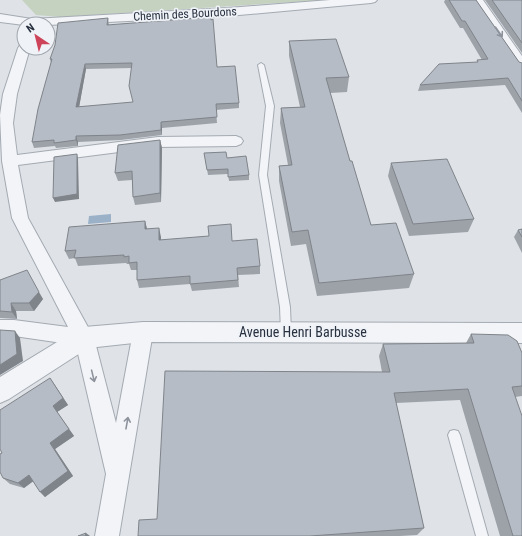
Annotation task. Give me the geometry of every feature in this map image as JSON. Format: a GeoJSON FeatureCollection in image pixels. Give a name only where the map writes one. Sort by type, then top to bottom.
{"type":"FeatureCollection","features":[{"type":"Feature","properties":{"kind":"street","name":"Chemin des Bourdons"},"geometry":{"type":"LineString","coordinates":[[56,22],[103,18],[228,12],[371,0]]}},
{"type":"Feature","properties":{"kind":"street"},"geometry":{"type":"LineString","coordinates":[[477,0],[522,65]]}},
{"type":"Feature","properties":{"kind":"street","name":"Chemin des Bourdons"},"geometry":{"type":"LineString","coordinates":[[0,18],[16,20]]}},
{"type":"Feature","properties":{"kind":"street"},"geometry":{"type":"LineString","coordinates":[[20,56],[6,85],[6,124],[10,161],[20,218],[84,338],[118,475]]}},
{"type":"Feature","properties":{"kind":"street"},"geometry":{"type":"LineString","coordinates":[[10,161],[158,142],[236,141]]}},
{"type":"Feature","properties":{"kind":"street"},"geometry":{"type":"LineString","coordinates":[[0,328],[14,328],[84,338]]}},
{"type":"Feature","properties":{"kind":"street"},"geometry":{"type":"LineString","coordinates":[[107,536],[144,332]]}},
{"type":"Feature","properties":{"kind":"street","name":"Avenue Henri Barbusse"},"geometry":{"type":"LineString","coordinates":[[84,338],[144,332],[286,332],[518,338]]}},
{"type":"Feature","properties":{"kind":"street"},"geometry":{"type":"LineString","coordinates":[[0,391],[84,338]]}},
{"type":"Feature","properties":{"kind":"lane"},"geometry":{"type":"LineString","coordinates":[[261,65],[270,106],[263,175],[285,307],[286,332]]}},
{"type":"Feature","properties":{"kind":"lane"},"geometry":{"type":"LineString","coordinates":[[454,435],[482,536]]}},
{"type":"Feature","properties":{"kind":"green space"},"geometry":{"type":"Polygon","coordinates":[[[22,0],[326,0],[60,17],[36,15],[22,0]]]}},
{"type":"Feature","properties":{"kind":"water"},"geometry":{"type":"Polygon","coordinates":[[[111,214],[111,222],[88,224],[89,216],[111,214]]]}},
{"type":"Feature","properties":{"kind":"building"},"geometry":{"type":"Polygon","coordinates":[[[449,0],[476,0],[519,62],[522,63],[522,101],[508,78],[420,85],[439,64],[478,62],[477,60],[488,59],[465,21],[462,21],[449,0]]]}},
{"type":"Feature","properties":{"kind":"building"},"geometry":{"type":"Polygon","coordinates":[[[492,0],[522,0],[522,43],[492,0]]]}},
{"type":"Feature","properties":{"kind":"building"},"geometry":{"type":"Polygon","coordinates":[[[211,17],[211,20],[213,19],[217,67],[235,66],[239,103],[216,104],[217,117],[161,122],[161,130],[120,135],[76,136],[76,140],[54,143],[54,140],[32,142],[38,109],[52,59],[50,59],[51,56],[56,56],[58,23],[108,18],[107,25],[211,17]],[[132,63],[85,64],[76,107],[133,102],[129,86],[132,63]]]}},
{"type":"Feature","properties":{"kind":"building"},"geometry":{"type":"Polygon","coordinates":[[[336,39],[349,77],[326,78],[350,161],[352,161],[371,225],[396,223],[414,274],[319,283],[308,230],[292,232],[279,166],[292,165],[281,108],[305,107],[289,41],[336,39]]]}},
{"type":"Feature","properties":{"kind":"building"},"geometry":{"type":"Polygon","coordinates":[[[160,140],[160,193],[133,197],[132,171],[115,173],[118,145],[160,140]]]}},
{"type":"Feature","properties":{"kind":"building"},"geometry":{"type":"Polygon","coordinates":[[[226,152],[227,158],[246,156],[249,175],[228,177],[228,169],[207,170],[204,153],[226,152]]]}},
{"type":"Feature","properties":{"kind":"building"},"geometry":{"type":"Polygon","coordinates":[[[77,154],[77,194],[53,198],[54,157],[77,154]]]}},
{"type":"Feature","properties":{"kind":"building"},"geometry":{"type":"Polygon","coordinates":[[[447,159],[474,219],[413,224],[391,163],[447,159]]]}},
{"type":"Feature","properties":{"kind":"building"},"geometry":{"type":"Polygon","coordinates":[[[145,221],[145,229],[159,228],[159,240],[209,236],[208,226],[231,224],[232,241],[257,239],[260,266],[237,268],[238,280],[190,284],[190,276],[137,280],[137,262],[129,263],[129,256],[74,258],[76,250],[65,251],[69,227],[145,221]]]}},
{"type":"Feature","properties":{"kind":"building"},"geometry":{"type":"Polygon","coordinates":[[[522,229],[522,237],[518,230],[522,229]]]}},
{"type":"Feature","properties":{"kind":"building"},"geometry":{"type":"Polygon","coordinates":[[[27,270],[39,292],[29,303],[11,303],[12,312],[0,311],[0,280],[27,270]]]}},
{"type":"Feature","properties":{"kind":"building"},"geometry":{"type":"Polygon","coordinates":[[[0,330],[15,331],[17,354],[0,365],[0,330]]]}},
{"type":"Feature","properties":{"kind":"building"},"geometry":{"type":"Polygon","coordinates":[[[471,334],[508,335],[517,341],[522,353],[522,386],[512,387],[522,416],[522,536],[513,536],[468,389],[394,393],[424,528],[310,536],[138,536],[139,520],[157,519],[165,371],[390,372],[383,344],[474,343],[471,334]]]}},
{"type":"Feature","properties":{"kind":"building"},"geometry":{"type":"Polygon","coordinates":[[[50,378],[63,398],[53,406],[69,429],[50,443],[68,471],[40,492],[29,475],[18,483],[3,478],[0,472],[0,454],[2,453],[0,449],[0,410],[50,378]]]}},
{"type":"Feature","properties":{"kind":"building"},"geometry":{"type":"Polygon","coordinates":[[[86,533],[85,536],[78,536],[86,533]]]}}]}
